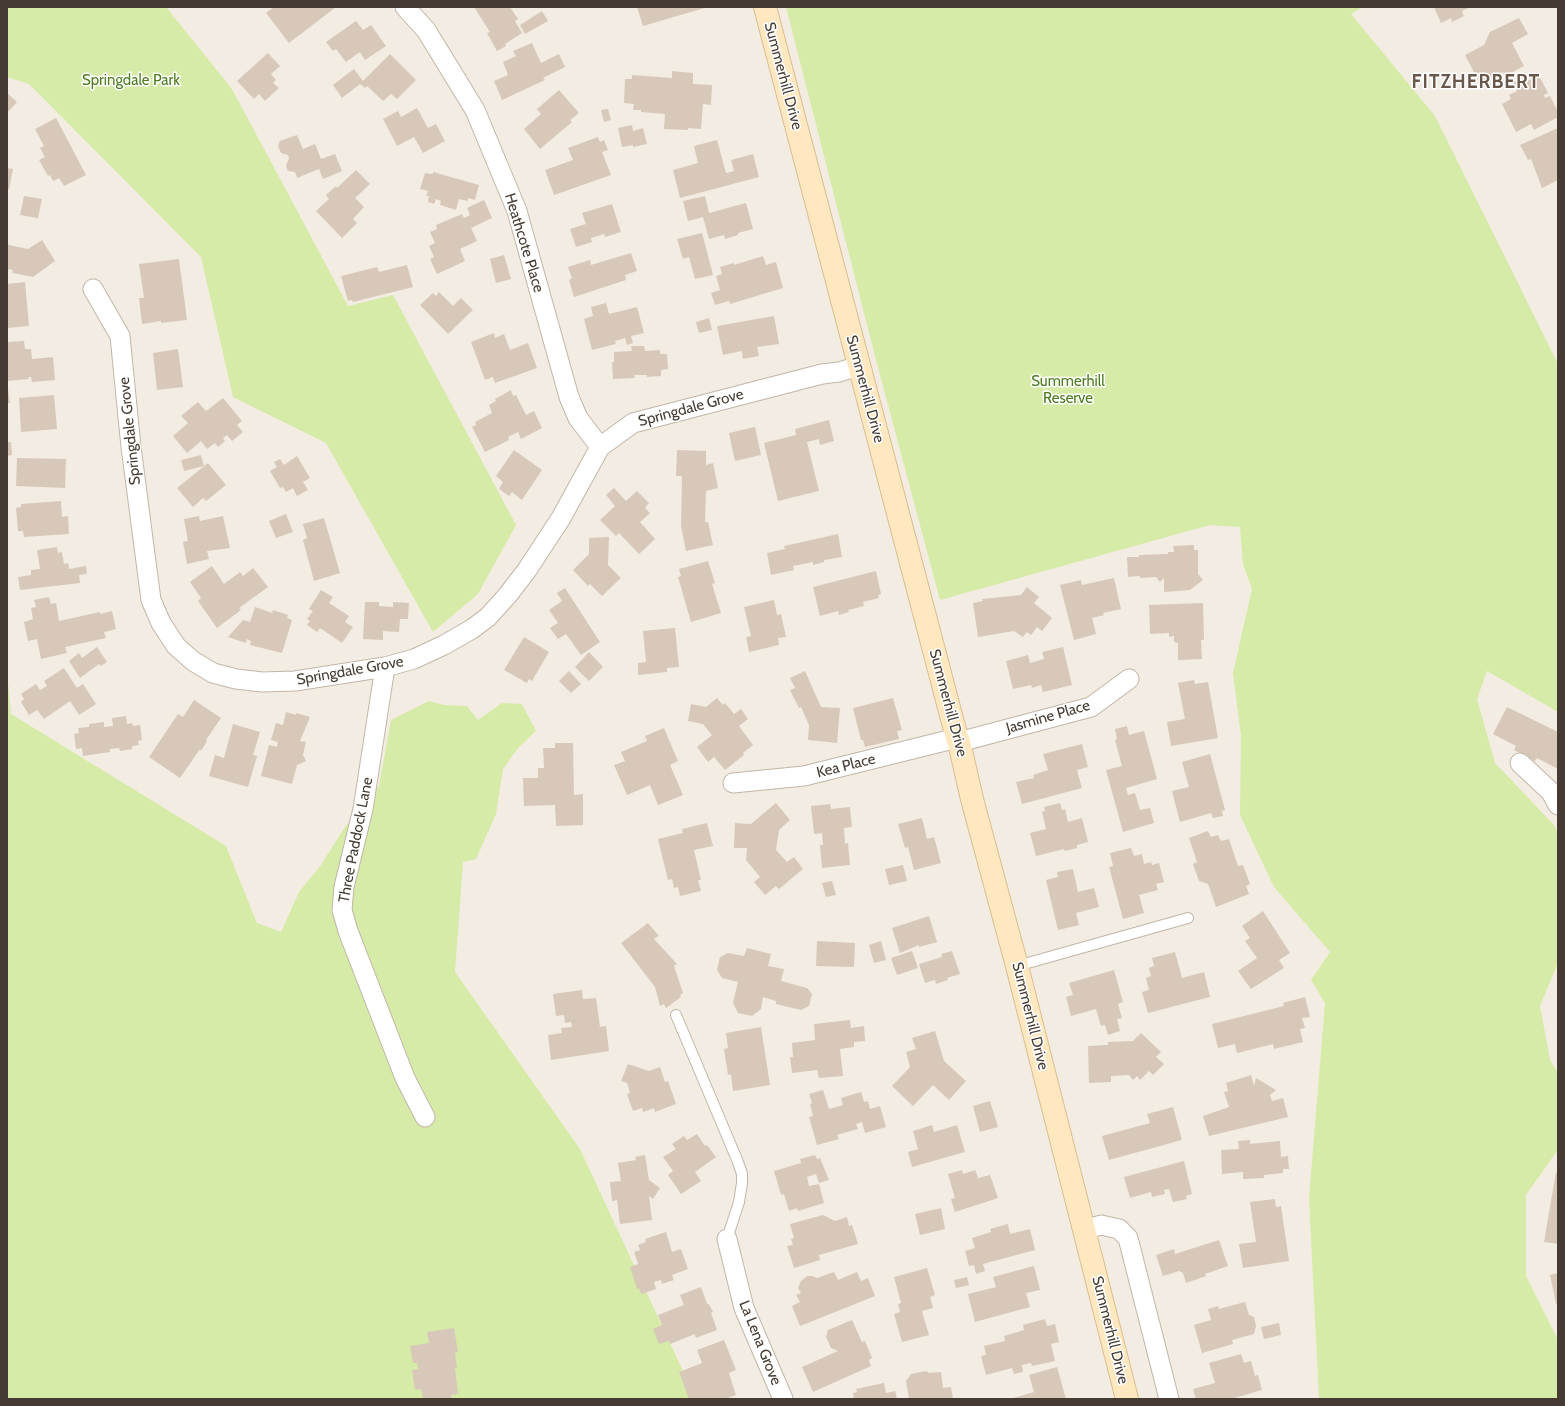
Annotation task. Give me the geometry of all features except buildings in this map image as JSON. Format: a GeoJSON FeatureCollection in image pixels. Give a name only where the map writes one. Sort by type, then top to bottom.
{"type":"FeatureCollection","features":[{"type":"Feature","properties":{"kind":"main road","name":"Summerhill Drive"},"geometry":{"type":"LineString","coordinates":[[765,7],[1017,966],[1127,1399]]}},
{"type":"Feature","properties":{"kind":"street","name":"Heathcote Place"},"geometry":{"type":"LineString","coordinates":[[405,7],[426,30],[475,110],[518,211],[569,397],[578,418],[600,447]]}},
{"type":"Feature","properties":{"kind":"street","name":"Springdale Grove"},"geometry":{"type":"LineString","coordinates":[[93,289],[120,336],[130,447],[150,600],[161,623],[176,646],[193,661],[213,673],[236,679],[262,682],[295,681],[385,667],[414,659],[444,645],[472,629],[488,617],[507,596],[531,564],[561,518],[600,447],[633,423],[822,374],[839,372],[859,366]]}},
{"type":"Feature","properties":{"kind":"street","name":"Three Paddock Lane"},"geometry":{"type":"LineString","coordinates":[[385,667],[363,809],[344,887],[342,910],[348,931],[405,1078],[425,1117]]}},
{"type":"Feature","properties":{"kind":"street","name":"Jasmine Place"},"geometry":{"type":"LineString","coordinates":[[958,740],[1091,707],[1129,679]]}},
{"type":"Feature","properties":{"kind":"street","name":"Kea Place"},"geometry":{"type":"LineString","coordinates":[[733,783],[804,776],[958,740]]}},
{"type":"Feature","properties":{"kind":"street"},"geometry":{"type":"LineString","coordinates":[[1520,763],[1551,792],[1558,805]]}},
{"type":"Feature","properties":{"kind":"street"},"geometry":{"type":"LineString","coordinates":[[1084,1230],[1101,1225],[1119,1229],[1128,1238],[1169,1399]]}},
{"type":"Feature","properties":{"kind":"street","name":"La Lena Grove"},"geometry":{"type":"LineString","coordinates":[[727,1239],[744,1308],[784,1399]]}},
{"type":"Feature","properties":{"kind":"lane"},"geometry":{"type":"LineString","coordinates":[[1017,966],[1188,918]]}},
{"type":"Feature","properties":{"kind":"lane"},"geometry":{"type":"LineString","coordinates":[[676,1015],[742,1174],[739,1202],[727,1239]]}},
{"type":"Feature","properties":{"kind":"green space","name":"Springdale Park"},"geometry":{"type":"Polygon","coordinates":[[[7,7],[166,7],[232,89],[348,306],[393,295],[516,525],[478,594],[433,632],[326,443],[233,397],[201,257],[29,84],[7,77],[7,7]]]}},
{"type":"Feature","properties":{"kind":"green space","name":"Summerhill Reserve"},"geometry":{"type":"Polygon","coordinates":[[[786,7],[1363,7],[1351,14],[1435,116],[1558,364],[1558,712],[1487,671],[1477,699],[1495,763],[1555,826],[1558,834],[1558,963],[1540,1006],[1550,1060],[1558,1073],[1558,1144],[1557,1151],[1526,1195],[1526,1276],[1558,1340],[1558,1399],[1319,1399],[1309,1198],[1325,1003],[1311,980],[1330,952],[1274,887],[1240,815],[1241,736],[1233,673],[1252,589],[1243,564],[1240,527],[1210,525],[940,600],[875,356],[786,7]]]}},
{"type":"Feature","properties":{"kind":"green space"},"geometry":{"type":"Polygon","coordinates":[[[7,671],[11,714],[226,846],[257,923],[281,932],[299,892],[321,865],[345,827],[379,786],[391,720],[429,701],[444,705],[467,706],[478,720],[502,703],[522,704],[536,731],[518,748],[503,769],[496,814],[476,859],[463,862],[455,972],[580,1149],[696,1399],[7,1399],[7,671]]]}},
{"type":"Feature","properties":{"kind":"district","name":"FITZHERBERT"},"geometry":{"type":"Point","coordinates":[1476,82]}}]}
